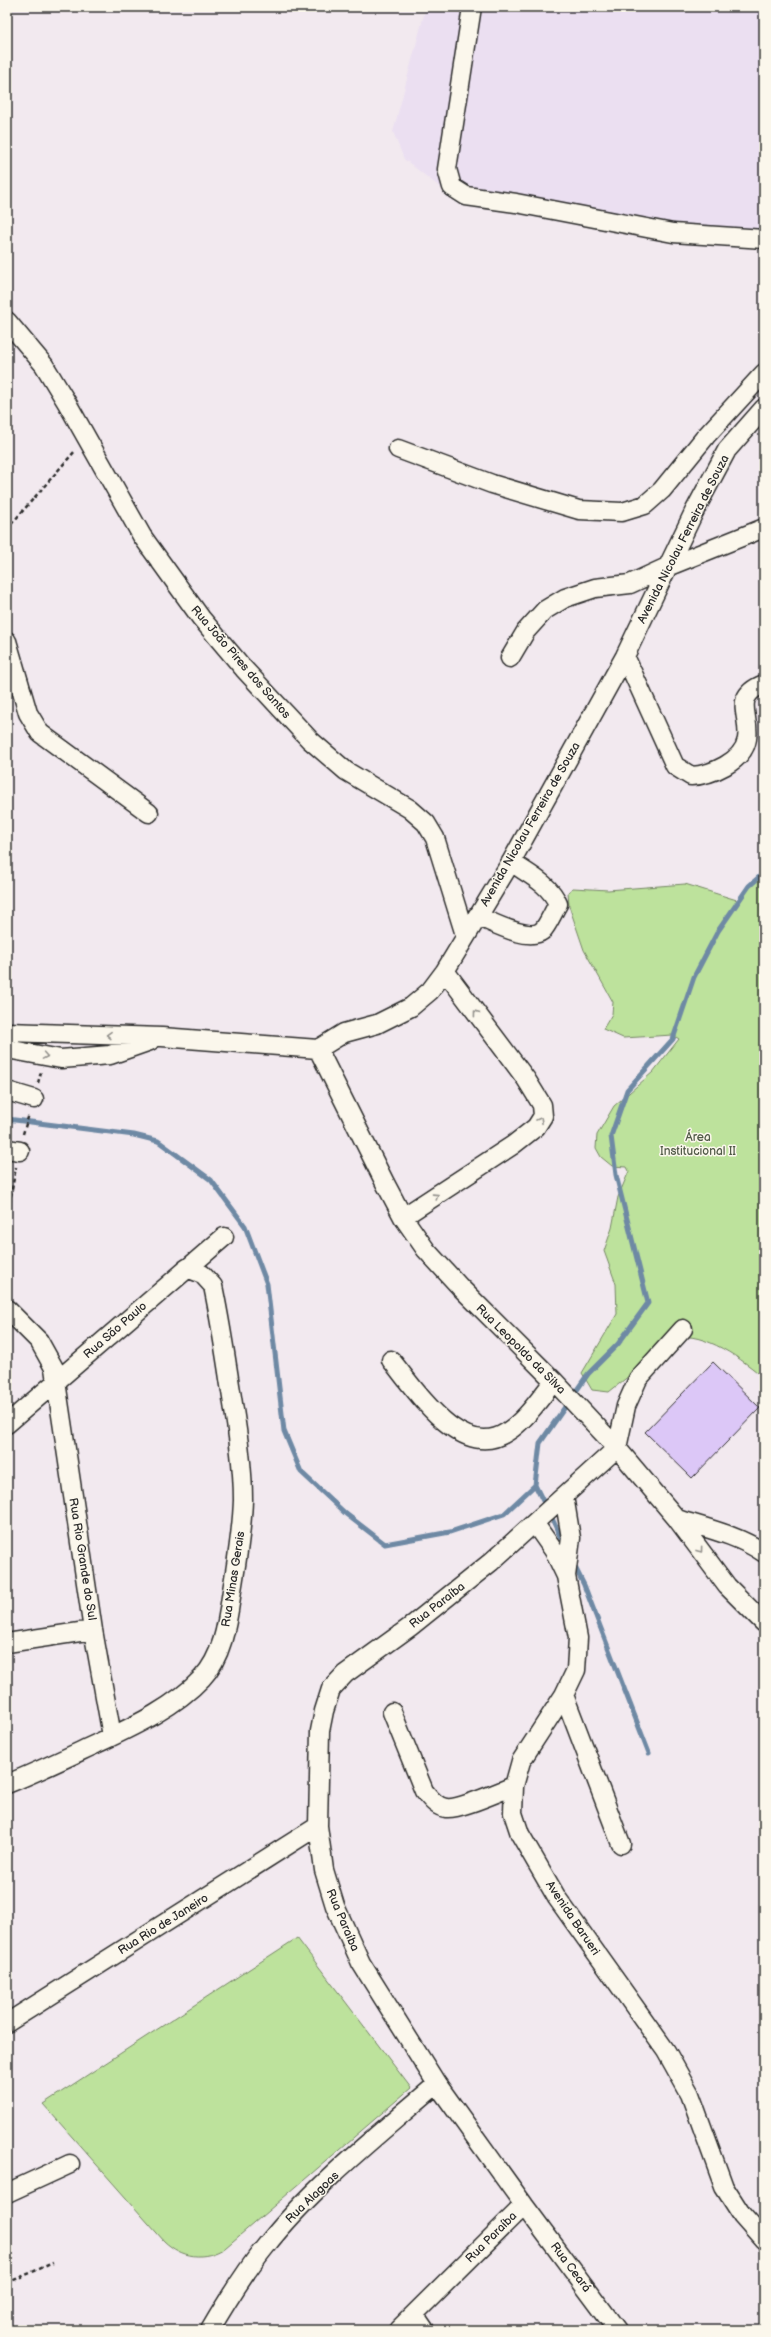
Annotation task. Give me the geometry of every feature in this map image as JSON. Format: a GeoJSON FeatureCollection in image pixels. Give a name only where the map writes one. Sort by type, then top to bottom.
{"type":"FeatureCollection","features":[{"type":"Feature","properties":{"kind":"street"},"geometry":{"type":"LineString","coordinates":[[472,7],[447,169],[449,181],[456,192],[466,196],[516,203],[672,233],[764,239]]}},
{"type":"Feature","properties":{"kind":"street","name":"Rua João Pires dos Santos"},"geometry":{"type":"LineString","coordinates":[[7,321],[44,365],[142,536],[201,618],[244,669],[310,740],[346,771],[410,809],[426,823],[435,838],[465,936]]}},
{"type":"Feature","properties":{"kind":"street"},"geometry":{"type":"LineString","coordinates":[[398,449],[492,484],[579,510],[622,512],[644,505],[662,490],[706,436],[764,373]]}},
{"type":"Feature","properties":{"kind":"street","name":"Avenida Nicolau Ferreira de Souza"},"geometry":{"type":"LineString","coordinates":[[318,1049],[344,1032],[377,1024],[411,1007],[430,991],[445,971],[511,862],[625,656],[667,567],[727,450],[764,408]]}},
{"type":"Feature","properties":{"kind":"street"},"geometry":{"type":"LineString","coordinates":[[510,658],[526,631],[545,610],[565,598],[595,588],[630,584],[667,567],[764,528]]}},
{"type":"Feature","properties":{"kind":"street"},"geometry":{"type":"LineString","coordinates":[[7,641],[28,713],[40,733],[149,813]]}},
{"type":"Feature","properties":{"kind":"street"},"geometry":{"type":"LineString","coordinates":[[625,656],[675,766],[691,776],[699,775],[719,768],[731,761],[746,744],[747,730],[744,704],[748,694],[764,684]]}},
{"type":"Feature","properties":{"kind":"street"},"geometry":{"type":"LineString","coordinates":[[477,916],[522,934],[532,935],[542,930],[558,904],[555,895],[547,887],[511,862]]}},
{"type":"Feature","properties":{"kind":"street"},"geometry":{"type":"LineString","coordinates":[[403,1217],[513,1145],[536,1127],[543,1116],[542,1105],[529,1084],[445,971]]}},
{"type":"Feature","properties":{"kind":"street"},"geometry":{"type":"LineString","coordinates":[[7,1032],[162,1037],[318,1049]]}},
{"type":"Feature","properties":{"kind":"street"},"geometry":{"type":"LineString","coordinates":[[7,1049],[61,1059],[110,1055],[162,1037]]}},
{"type":"Feature","properties":{"kind":"street","name":"Rua Leopoldo da Silva"},"geometry":{"type":"LineString","coordinates":[[318,1049],[403,1217],[426,1250],[460,1287],[554,1380],[616,1448],[677,1519],[727,1586],[764,1623]]}},
{"type":"Feature","properties":{"kind":"street"},"geometry":{"type":"LineString","coordinates":[[7,1091],[34,1100]]}},
{"type":"Feature","properties":{"kind":"street","name":"Rua São Paulo"},"geometry":{"type":"LineString","coordinates":[[7,1424],[224,1237]]}},
{"type":"Feature","properties":{"kind":"street","name":"Rua Minas Gerais"},"geometry":{"type":"LineString","coordinates":[[7,1784],[38,1772],[147,1719],[183,1696],[202,1678],[215,1660],[222,1640],[236,1570],[243,1500],[241,1459],[213,1286],[207,1277],[187,1268]]}},
{"type":"Feature","properties":{"kind":"street","name":"Rua Rio Grande do Sul"},"geometry":{"type":"LineString","coordinates":[[7,1309],[39,1341],[54,1368],[94,1630],[112,1736]]}},
{"type":"Feature","properties":{"kind":"street"},"geometry":{"type":"LineString","coordinates":[[616,1448],[626,1406],[638,1379],[684,1329]]}},
{"type":"Feature","properties":{"kind":"street"},"geometry":{"type":"LineString","coordinates":[[392,1360],[450,1427],[473,1440],[487,1440],[506,1432],[529,1412],[554,1380]]}},
{"type":"Feature","properties":{"kind":"street","name":"Rua Paraíba"},"geometry":{"type":"LineString","coordinates":[[398,2330],[524,2205],[437,2084],[361,1962],[335,1906],[324,1870],[318,1826],[320,1731],[324,1711],[332,1689],[345,1674],[410,1627],[491,1562],[535,1524],[616,1448]]}},
{"type":"Feature","properties":{"kind":"street","name":"Avenida Barueri"},"geometry":{"type":"LineString","coordinates":[[564,1496],[571,1538],[566,1576]]}},
{"type":"Feature","properties":{"kind":"street"},"geometry":{"type":"LineString","coordinates":[[677,1519],[731,1538],[756,1548],[764,1553]]}},
{"type":"Feature","properties":{"kind":"street","name":"Avenida Barueri"},"geometry":{"type":"LineString","coordinates":[[535,1524],[554,1551],[566,1576],[578,1638],[576,1670],[564,1695],[521,1761],[514,1786],[513,1813],[520,1834],[557,1898],[666,2051],[690,2094],[724,2187],[742,2215],[764,2240]]}},
{"type":"Feature","properties":{"kind":"street"},"geometry":{"type":"LineString","coordinates":[[7,1643],[94,1630]]}},
{"type":"Feature","properties":{"kind":"street"},"geometry":{"type":"LineString","coordinates":[[564,1695],[622,1844]]}},
{"type":"Feature","properties":{"kind":"street"},"geometry":{"type":"LineString","coordinates":[[392,1712],[424,1791],[432,1801],[439,1806],[450,1808],[514,1786]]}},
{"type":"Feature","properties":{"kind":"street","name":"Rua Rio de Janeiro"},"geometry":{"type":"LineString","coordinates":[[7,2023],[318,1826]]}},
{"type":"Feature","properties":{"kind":"street","name":"Rua Alagoas"},"geometry":{"type":"LineString","coordinates":[[210,2330],[237,2284],[260,2252],[296,2212],[366,2145],[437,2084]]}},
{"type":"Feature","properties":{"kind":"street"},"geometry":{"type":"LineString","coordinates":[[7,2193],[70,2164]]}},
{"type":"Feature","properties":{"kind":"street","name":"Rua Ceará"},"geometry":{"type":"LineString","coordinates":[[524,2205],[617,2330]]}},
{"type":"Feature","properties":{"kind":"street"},"geometry":{"type":"LineString","coordinates":[[414,2314],[425,2330]]}},
{"type":"Feature","properties":{"kind":"path"},"geometry":{"type":"LineString","coordinates":[[7,529],[67,462],[86,436]]}},
{"type":"Feature","properties":{"kind":"path"},"geometry":{"type":"LineString","coordinates":[[7,2284],[52,2263]]}},
{"type":"Feature","properties":{"kind":"shaded area"},"geometry":{"type":"Polygon","coordinates":[[[426,7],[764,7],[764,248],[748,248],[450,195],[404,159],[393,132],[426,7]]]}},
{"type":"Feature","properties":{"kind":"green space","name":"Área Institucional II"},"geometry":{"type":"Polygon","coordinates":[[[764,868],[764,1378],[746,1363],[723,1349],[698,1338],[686,1337],[676,1338],[609,1392],[592,1390],[582,1373],[617,1314],[616,1284],[604,1251],[612,1228],[618,1197],[629,1171],[627,1167],[612,1166],[601,1157],[596,1148],[597,1135],[614,1106],[653,1072],[679,1039],[673,1035],[623,1038],[603,1029],[612,1014],[613,1002],[584,950],[569,906],[568,892],[573,888],[608,890],[685,884],[740,901],[764,868]]]}},
{"type":"Feature","properties":{"kind":"green space"},"geometry":{"type":"Polygon","coordinates":[[[297,1938],[411,2088],[225,2248],[209,2255],[193,2256],[186,2254],[171,2247],[164,2241],[43,2104],[297,1938]]]}},
{"type":"Feature","properties":{"kind":"building"},"geometry":{"type":"Polygon","coordinates":[[[713,1362],[760,1408],[692,1478],[645,1432],[713,1362]]]}},
{"type":"Feature","properties":{"kind":"waterway"},"geometry":{"type":"LineString","coordinates":[[7,1119],[134,1135],[158,1141],[211,1180],[245,1226],[267,1284],[284,1431],[301,1472],[346,1514],[385,1544],[450,1532],[504,1514],[535,1485],[540,1443],[588,1374],[618,1344],[648,1303],[616,1175],[611,1136],[627,1090],[673,1039],[694,977],[718,931],[749,886],[764,873]]}},
{"type":"Feature","properties":{"kind":"waterway"},"geometry":{"type":"LineString","coordinates":[[535,1485],[546,1507]]}},
{"type":"Feature","properties":{"kind":"waterway"},"geometry":{"type":"LineString","coordinates":[[550,1514],[564,1545]]}},
{"type":"Feature","properties":{"kind":"waterway"},"geometry":{"type":"LineString","coordinates":[[573,1563],[584,1585],[649,1753]]}}]}
